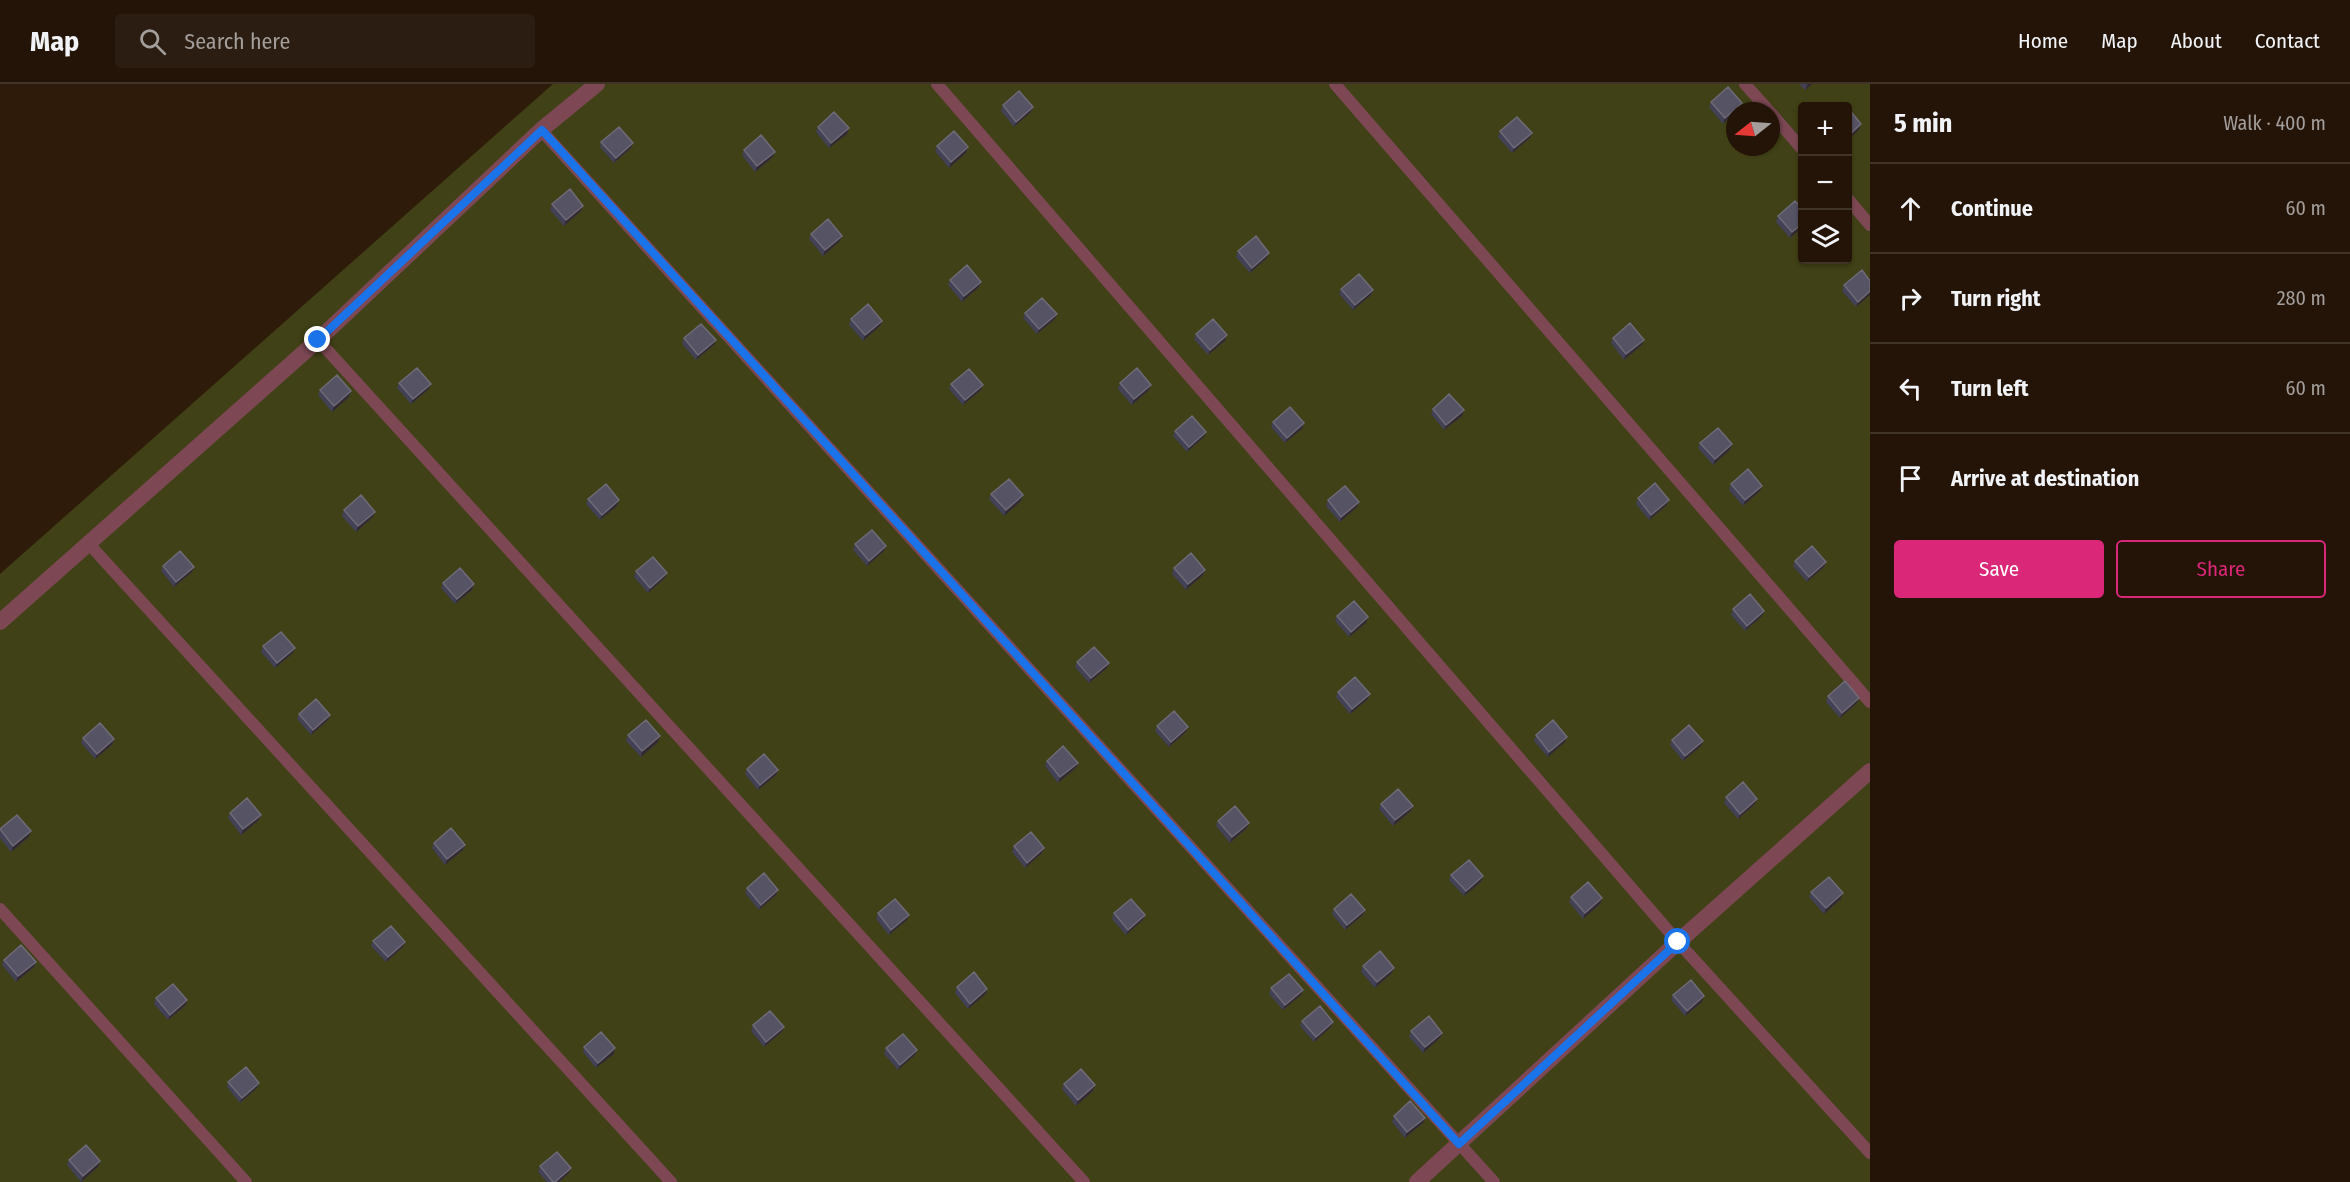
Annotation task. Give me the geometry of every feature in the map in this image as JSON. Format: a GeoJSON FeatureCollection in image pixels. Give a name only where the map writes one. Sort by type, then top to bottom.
{"type":"FeatureCollection","features":[{"type":"Feature","properties":{"kind":"street"},"geometry":{"type":"LineString","coordinates":[[0,622],[318,340],[542,130],[597,84]]}},
{"type":"Feature","properties":{"kind":"street"},"geometry":{"type":"LineString","coordinates":[[1417,1182],[1678,942],[1870,771]]}},
{"type":"Feature","properties":{"kind":"lane"},"geometry":{"type":"LineString","coordinates":[[937,84],[1678,942],[1870,1153]]}},
{"type":"Feature","properties":{"kind":"lane"},"geometry":{"type":"LineString","coordinates":[[1335,84],[1870,702]]}},
{"type":"Feature","properties":{"kind":"lane"},"geometry":{"type":"LineString","coordinates":[[1745,84],[1761,102]]}},
{"type":"Feature","properties":{"kind":"lane"},"geometry":{"type":"LineString","coordinates":[[1780,123],[1798,143]]}},
{"type":"Feature","properties":{"kind":"lane"},"geometry":{"type":"LineString","coordinates":[[542,130],[1494,1182]]}},
{"type":"Feature","properties":{"kind":"lane"},"geometry":{"type":"LineString","coordinates":[[1852,204],[1870,225]]}},
{"type":"Feature","properties":{"kind":"lane"},"geometry":{"type":"LineString","coordinates":[[318,340],[1084,1182]]}},
{"type":"Feature","properties":{"kind":"lane"},"geometry":{"type":"LineString","coordinates":[[89,544],[671,1182]]}},
{"type":"Feature","properties":{"kind":"lane"},"geometry":{"type":"LineString","coordinates":[[0,909],[246,1182]]}},
{"type":"Feature","properties":{"kind":"shaded area"},"geometry":{"type":"Polygon","coordinates":[[[553,84],[1870,84],[1870,1182],[0,1182],[0,574],[553,84]]]}},
{"type":"Feature","properties":{"kind":"building"},"geometry":{"type":"Polygon","coordinates":[[[1728,87],[1741,102],[1726,102],[1725,118],[1711,102],[1728,87]]]}},
{"type":"Feature","properties":{"kind":"building"},"geometry":{"type":"Polygon","coordinates":[[[1019,91],[1033,107],[1016,122],[1003,105],[1019,91]]]}},
{"type":"Feature","properties":{"kind":"building"},"geometry":{"type":"Polygon","coordinates":[[[834,112],[849,128],[831,143],[818,127],[834,112]]]}},
{"type":"Feature","properties":{"kind":"building"},"geometry":{"type":"Polygon","coordinates":[[[1852,113],[1861,124],[1852,132],[1852,113]]]}},
{"type":"Feature","properties":{"kind":"building"},"geometry":{"type":"Polygon","coordinates":[[[1517,117],[1532,133],[1514,148],[1500,131],[1517,117]]]}},
{"type":"Feature","properties":{"kind":"building"},"geometry":{"type":"Polygon","coordinates":[[[619,127],[633,143],[616,158],[601,142],[619,127]]]}},
{"type":"Feature","properties":{"kind":"building"},"geometry":{"type":"Polygon","coordinates":[[[954,131],[968,147],[951,162],[937,146],[954,131]]]}},
{"type":"Feature","properties":{"kind":"building"},"geometry":{"type":"Polygon","coordinates":[[[761,135],[775,152],[757,166],[744,150],[761,135]]]}},
{"type":"Feature","properties":{"kind":"building"},"geometry":{"type":"Polygon","coordinates":[[[570,189],[583,206],[566,220],[552,204],[570,189]]]}},
{"type":"Feature","properties":{"kind":"building"},"geometry":{"type":"Polygon","coordinates":[[[1795,201],[1798,204],[1798,227],[1792,232],[1778,216],[1795,201]]]}},
{"type":"Feature","properties":{"kind":"building"},"geometry":{"type":"Polygon","coordinates":[[[828,219],[842,236],[825,250],[811,234],[828,219]]]}},
{"type":"Feature","properties":{"kind":"building"},"geometry":{"type":"Polygon","coordinates":[[[1256,236],[1269,253],[1252,268],[1238,251],[1256,236]]]}},
{"type":"Feature","properties":{"kind":"building"},"geometry":{"type":"Polygon","coordinates":[[[967,265],[981,282],[964,296],[950,280],[967,265]]]}},
{"type":"Feature","properties":{"kind":"building"},"geometry":{"type":"Polygon","coordinates":[[[1862,270],[1870,281],[1870,291],[1858,302],[1844,285],[1862,270]]]}},
{"type":"Feature","properties":{"kind":"building"},"geometry":{"type":"Polygon","coordinates":[[[1359,274],[1373,290],[1355,305],[1341,289],[1359,274]]]}},
{"type":"Feature","properties":{"kind":"building"},"geometry":{"type":"Polygon","coordinates":[[[1042,298],[1057,314],[1039,329],[1025,313],[1042,298]]]}},
{"type":"Feature","properties":{"kind":"building"},"geometry":{"type":"Polygon","coordinates":[[[868,304],[882,321],[865,335],[851,319],[868,304]]]}},
{"type":"Feature","properties":{"kind":"building"},"geometry":{"type":"Polygon","coordinates":[[[1213,319],[1227,335],[1210,350],[1196,334],[1213,319]]]}},
{"type":"Feature","properties":{"kind":"building"},"geometry":{"type":"Polygon","coordinates":[[[1630,323],[1644,340],[1626,354],[1613,338],[1630,323]]]}},
{"type":"Feature","properties":{"kind":"building"},"geometry":{"type":"Polygon","coordinates":[[[701,324],[716,340],[698,355],[684,338],[701,324]]]}},
{"type":"Feature","properties":{"kind":"building"},"geometry":{"type":"Polygon","coordinates":[[[417,368],[431,384],[413,399],[399,383],[417,368]]]}},
{"type":"Feature","properties":{"kind":"building"},"geometry":{"type":"Polygon","coordinates":[[[1137,368],[1151,385],[1134,399],[1120,383],[1137,368]]]}},
{"type":"Feature","properties":{"kind":"building"},"geometry":{"type":"Polygon","coordinates":[[[969,369],[983,385],[965,400],[951,384],[969,369]]]}},
{"type":"Feature","properties":{"kind":"building"},"geometry":{"type":"Polygon","coordinates":[[[337,375],[351,391],[334,406],[320,390],[337,375]]]}},
{"type":"Feature","properties":{"kind":"building"},"geometry":{"type":"Polygon","coordinates":[[[1449,394],[1464,410],[1446,425],[1433,409],[1449,394]]]}},
{"type":"Feature","properties":{"kind":"building"},"geometry":{"type":"Polygon","coordinates":[[[1290,407],[1304,423],[1287,438],[1273,422],[1290,407]]]}},
{"type":"Feature","properties":{"kind":"building"},"geometry":{"type":"Polygon","coordinates":[[[1192,416],[1206,432],[1189,447],[1175,431],[1192,416]]]}},
{"type":"Feature","properties":{"kind":"building"},"geometry":{"type":"Polygon","coordinates":[[[1718,428],[1732,444],[1715,459],[1700,443],[1718,428]]]}},
{"type":"Feature","properties":{"kind":"building"},"geometry":{"type":"Polygon","coordinates":[[[1748,469],[1762,486],[1745,500],[1731,484],[1748,469]]]}},
{"type":"Feature","properties":{"kind":"building"},"geometry":{"type":"Polygon","coordinates":[[[1009,479],[1023,495],[1006,510],[991,494],[1009,479]]]}},
{"type":"Feature","properties":{"kind":"building"},"geometry":{"type":"Polygon","coordinates":[[[1655,483],[1669,500],[1651,515],[1638,498],[1655,483]]]}},
{"type":"Feature","properties":{"kind":"building"},"geometry":{"type":"Polygon","coordinates":[[[606,484],[619,500],[602,515],[588,499],[606,484]]]}},
{"type":"Feature","properties":{"kind":"building"},"geometry":{"type":"Polygon","coordinates":[[[1345,486],[1359,502],[1341,517],[1328,500],[1345,486]]]}},
{"type":"Feature","properties":{"kind":"building"},"geometry":{"type":"Polygon","coordinates":[[[361,495],[375,512],[358,526],[344,510],[361,495]]]}},
{"type":"Feature","properties":{"kind":"building"},"geometry":{"type":"Polygon","coordinates":[[[872,530],[886,546],[869,561],[855,544],[872,530]]]}},
{"type":"Feature","properties":{"kind":"building"},"geometry":{"type":"Polygon","coordinates":[[[1812,546],[1826,562],[1809,577],[1795,561],[1812,546]]]}},
{"type":"Feature","properties":{"kind":"building"},"geometry":{"type":"Polygon","coordinates":[[[180,551],[194,567],[176,582],[163,566],[180,551]]]}},
{"type":"Feature","properties":{"kind":"building"},"geometry":{"type":"Polygon","coordinates":[[[1191,553],[1205,570],[1188,584],[1174,568],[1191,553]]]}},
{"type":"Feature","properties":{"kind":"building"},"geometry":{"type":"Polygon","coordinates":[[[653,557],[667,573],[650,588],[636,571],[653,557]]]}},
{"type":"Feature","properties":{"kind":"building"},"geometry":{"type":"Polygon","coordinates":[[[460,568],[474,584],[457,599],[443,583],[460,568]]]}},
{"type":"Feature","properties":{"kind":"building"},"geometry":{"type":"Polygon","coordinates":[[[1750,594],[1764,611],[1747,626],[1733,609],[1750,594]]]}},
{"type":"Feature","properties":{"kind":"building"},"geometry":{"type":"Polygon","coordinates":[[[1354,601],[1368,617],[1351,632],[1337,616],[1354,601]]]}},
{"type":"Feature","properties":{"kind":"building"},"geometry":{"type":"Polygon","coordinates":[[[281,632],[295,648],[277,663],[263,646],[281,632]]]}},
{"type":"Feature","properties":{"kind":"building"},"geometry":{"type":"Polygon","coordinates":[[[1094,647],[1109,663],[1091,678],[1077,662],[1094,647]]]}},
{"type":"Feature","properties":{"kind":"building"},"geometry":{"type":"Polygon","coordinates":[[[1355,677],[1370,694],[1352,709],[1338,692],[1355,677]]]}},
{"type":"Feature","properties":{"kind":"building"},"geometry":{"type":"Polygon","coordinates":[[[1845,681],[1859,698],[1842,713],[1828,696],[1845,681]]]}},
{"type":"Feature","properties":{"kind":"building"},"geometry":{"type":"Polygon","coordinates":[[[316,699],[330,715],[313,730],[299,714],[316,699]]]}},
{"type":"Feature","properties":{"kind":"building"},"geometry":{"type":"Polygon","coordinates":[[[1174,711],[1188,727],[1171,742],[1157,726],[1174,711]]]}},
{"type":"Feature","properties":{"kind":"building"},"geometry":{"type":"Polygon","coordinates":[[[646,720],[660,736],[642,751],[628,735],[646,720]]]}},
{"type":"Feature","properties":{"kind":"building"},"geometry":{"type":"Polygon","coordinates":[[[1553,720],[1567,737],[1549,752],[1536,735],[1553,720]]]}},
{"type":"Feature","properties":{"kind":"building"},"geometry":{"type":"Polygon","coordinates":[[[100,723],[114,739],[97,754],[83,738],[100,723]]]}},
{"type":"Feature","properties":{"kind":"building"},"geometry":{"type":"Polygon","coordinates":[[[1689,725],[1703,741],[1685,756],[1672,740],[1689,725]]]}},
{"type":"Feature","properties":{"kind":"building"},"geometry":{"type":"Polygon","coordinates":[[[1063,746],[1078,763],[1060,777],[1047,761],[1063,746]]]}},
{"type":"Feature","properties":{"kind":"building"},"geometry":{"type":"Polygon","coordinates":[[[764,754],[778,770],[760,785],[747,769],[764,754]]]}},
{"type":"Feature","properties":{"kind":"building"},"geometry":{"type":"Polygon","coordinates":[[[1743,782],[1757,799],[1740,814],[1726,797],[1743,782]]]}},
{"type":"Feature","properties":{"kind":"building"},"geometry":{"type":"Polygon","coordinates":[[[1398,789],[1413,806],[1395,820],[1381,804],[1398,789]]]}},
{"type":"Feature","properties":{"kind":"building"},"geometry":{"type":"Polygon","coordinates":[[[247,798],[261,815],[243,829],[230,813],[247,798]]]}},
{"type":"Feature","properties":{"kind":"building"},"geometry":{"type":"Polygon","coordinates":[[[1235,806],[1249,823],[1232,837],[1218,821],[1235,806]]]}},
{"type":"Feature","properties":{"kind":"building"},"geometry":{"type":"Polygon","coordinates":[[[17,815],[31,831],[13,846],[0,829],[17,815]]]}},
{"type":"Feature","properties":{"kind":"building"},"geometry":{"type":"Polygon","coordinates":[[[451,828],[465,845],[447,859],[434,843],[451,828]]]}},
{"type":"Feature","properties":{"kind":"building"},"geometry":{"type":"Polygon","coordinates":[[[1031,832],[1044,848],[1027,863],[1014,846],[1031,832]]]}},
{"type":"Feature","properties":{"kind":"building"},"geometry":{"type":"Polygon","coordinates":[[[1469,860],[1483,876],[1466,891],[1451,875],[1469,860]]]}},
{"type":"Feature","properties":{"kind":"building"},"geometry":{"type":"Polygon","coordinates":[[[764,873],[778,890],[761,905],[747,888],[764,873]]]}},
{"type":"Feature","properties":{"kind":"building"},"geometry":{"type":"Polygon","coordinates":[[[1829,877],[1843,893],[1826,908],[1811,892],[1829,877]]]}},
{"type":"Feature","properties":{"kind":"building"},"geometry":{"type":"Polygon","coordinates":[[[1588,882],[1602,898],[1585,913],[1571,897],[1588,882]]]}},
{"type":"Feature","properties":{"kind":"building"},"geometry":{"type":"Polygon","coordinates":[[[1351,894],[1365,910],[1347,925],[1334,909],[1351,894]]]}},
{"type":"Feature","properties":{"kind":"building"},"geometry":{"type":"Polygon","coordinates":[[[895,899],[909,915],[891,930],[878,913],[895,899]]]}},
{"type":"Feature","properties":{"kind":"building"},"geometry":{"type":"Polygon","coordinates":[[[1131,899],[1145,915],[1128,930],[1114,913],[1131,899]]]}},
{"type":"Feature","properties":{"kind":"building"},"geometry":{"type":"Polygon","coordinates":[[[391,926],[405,942],[388,957],[373,941],[391,926]]]}},
{"type":"Feature","properties":{"kind":"building"},"geometry":{"type":"Polygon","coordinates":[[[21,945],[36,962],[18,976],[4,960],[21,945]]]}},
{"type":"Feature","properties":{"kind":"building"},"geometry":{"type":"Polygon","coordinates":[[[1380,951],[1394,968],[1377,982],[1363,966],[1380,951]]]}},
{"type":"Feature","properties":{"kind":"building"},"geometry":{"type":"Polygon","coordinates":[[[974,972],[987,989],[970,1004],[957,987],[974,972]]]}},
{"type":"Feature","properties":{"kind":"building"},"geometry":{"type":"Polygon","coordinates":[[[1289,974],[1303,990],[1285,1005],[1271,988],[1289,974]]]}},
{"type":"Feature","properties":{"kind":"building"},"geometry":{"type":"Polygon","coordinates":[[[1691,980],[1704,996],[1687,1011],[1673,995],[1691,980]]]}},
{"type":"Feature","properties":{"kind":"building"},"geometry":{"type":"Polygon","coordinates":[[[173,984],[187,1000],[170,1015],[156,998],[173,984]]]}},
{"type":"Feature","properties":{"kind":"building"},"geometry":{"type":"Polygon","coordinates":[[[1320,1006],[1333,1022],[1316,1037],[1302,1021],[1320,1006]]]}},
{"type":"Feature","properties":{"kind":"building"},"geometry":{"type":"Polygon","coordinates":[[[770,1011],[784,1027],[766,1042],[753,1025],[770,1011]]]}},
{"type":"Feature","properties":{"kind":"building"},"geometry":{"type":"Polygon","coordinates":[[[1429,1016],[1442,1033],[1425,1047],[1411,1031],[1429,1016]]]}},
{"type":"Feature","properties":{"kind":"building"},"geometry":{"type":"Polygon","coordinates":[[[601,1032],[615,1048],[598,1063],[584,1047],[601,1032]]]}},
{"type":"Feature","properties":{"kind":"building"},"geometry":{"type":"Polygon","coordinates":[[[903,1034],[917,1050],[900,1065],[886,1048],[903,1034]]]}},
{"type":"Feature","properties":{"kind":"building"},"geometry":{"type":"Polygon","coordinates":[[[246,1067],[259,1083],[242,1098],[228,1082],[246,1067]]]}},
{"type":"Feature","properties":{"kind":"building"},"geometry":{"type":"Polygon","coordinates":[[[1081,1069],[1095,1085],[1078,1100],[1064,1084],[1081,1069]]]}},
{"type":"Feature","properties":{"kind":"building"},"geometry":{"type":"Polygon","coordinates":[[[1410,1101],[1425,1118],[1407,1132],[1394,1116],[1410,1101]]]}},
{"type":"Feature","properties":{"kind":"building"},"geometry":{"type":"Polygon","coordinates":[[[86,1145],[100,1161],[83,1176],[69,1160],[86,1145]]]}},
{"type":"Feature","properties":{"kind":"building"},"geometry":{"type":"Polygon","coordinates":[[[557,1152],[571,1168],[553,1182],[540,1166],[557,1152]]]}},
{"type":"Feature","properties":{"kind":"route"},"geometry":{"type":"LineString","coordinates":[[318,340],[542,130],[1459,1144],[1678,942]]}}]}
